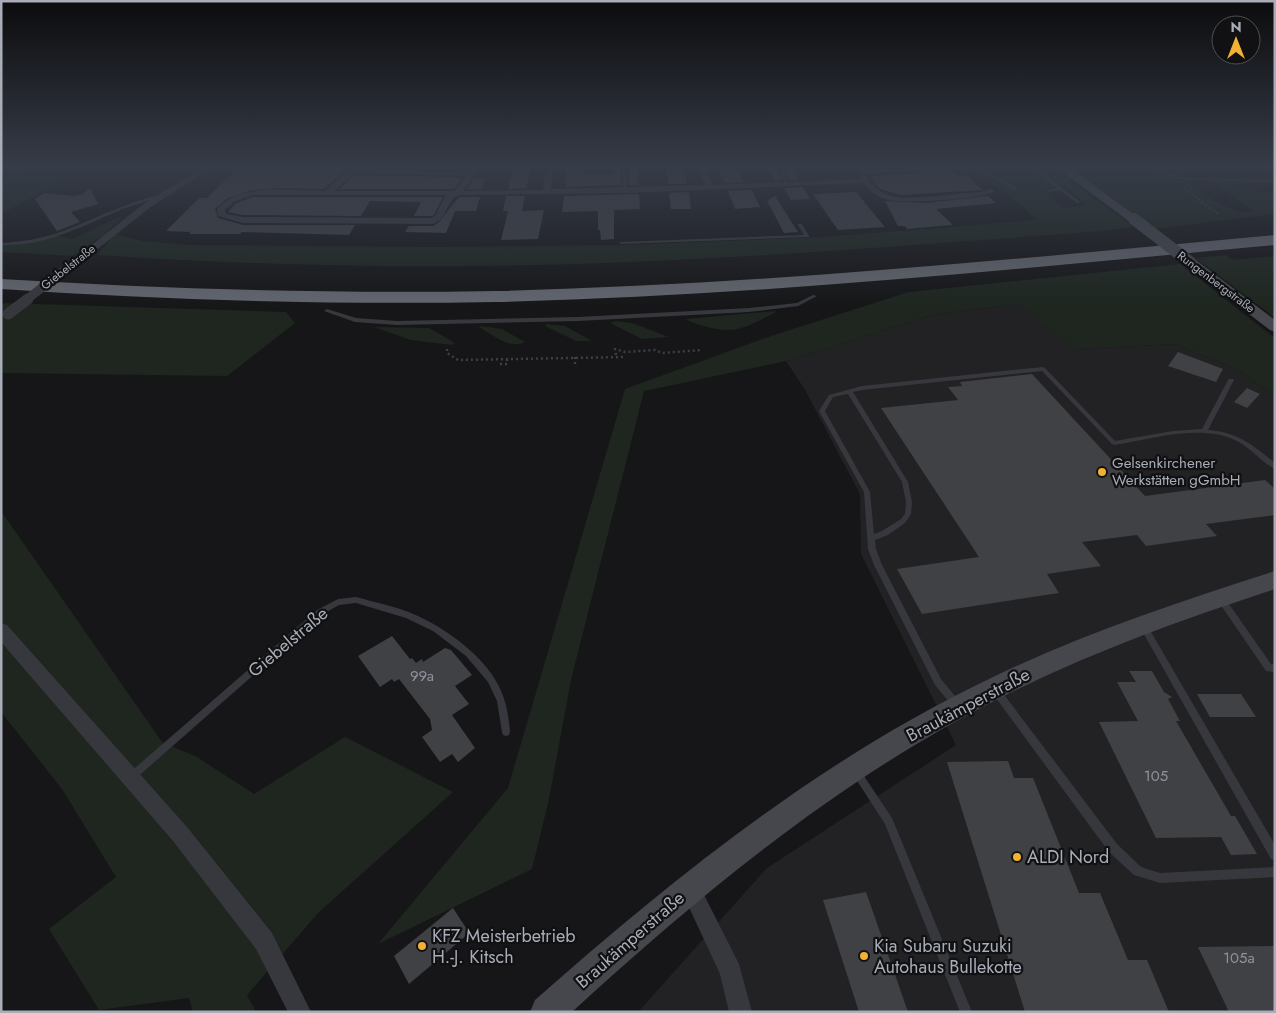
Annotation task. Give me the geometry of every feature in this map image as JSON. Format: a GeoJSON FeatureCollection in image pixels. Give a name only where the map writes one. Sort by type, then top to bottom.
{"type":"FeatureCollection","features":[{"type":"Feature","properties":{"kind":"highway"},"geometry":{"type":"LineString","coordinates":[[595,276],[774,268],[1275,225]]}},
{"type":"Feature","properties":{"kind":"highway"},"geometry":{"type":"LineString","coordinates":[[1,284],[227,294],[351,297],[563,294],[880,275],[1275,240]]}},
{"type":"Feature","properties":{"kind":"highway"},"geometry":{"type":"LineString","coordinates":[[1,270],[210,280],[489,280]]}},
{"type":"Feature","properties":{"kind":"highway"},"geometry":{"type":"LineString","coordinates":[[815,296],[880,275]]}},
{"type":"Feature","properties":{"kind":"highway"},"geometry":{"type":"LineString","coordinates":[[227,294],[252,302],[285,304],[327,311]]}},
{"type":"Feature","properties":{"kind":"street","name":"Giebelstraße"},"geometry":{"type":"LineString","coordinates":[[5,318],[135,213]]}},
{"type":"Feature","properties":{"kind":"street"},"geometry":{"type":"LineString","coordinates":[[222,213],[222,216],[243,220],[433,221],[441,213]]}},
{"type":"Feature","properties":{"kind":"street","name":"Rungenbergstraße"},"geometry":{"type":"LineString","coordinates":[[1126,213],[1275,327]]}},
{"type":"Feature","properties":{"kind":"street","name":"Braukämperstraße"},"geometry":{"type":"LineString","coordinates":[[547,1012],[609,955],[690,888],[772,824],[854,768],[959,706],[1069,654],[1143,624],[1219,597],[1275,580]]}},
{"type":"Feature","properties":{"kind":"street"},"geometry":{"type":"LineString","coordinates":[[1,630],[180,834],[264,941],[300,1012]]}},
{"type":"Feature","properties":{"kind":"street","name":"Braukämperstraße"},"geometry":{"type":"LineString","coordinates":[[690,888],[731,972],[741,1012]]}},
{"type":"Feature","properties":{"kind":"lane"},"geometry":{"type":"LineString","coordinates":[[1,244],[57,235],[107,213]]}},
{"type":"Feature","properties":{"kind":"lane"},"geometry":{"type":"LineString","coordinates":[[622,243],[806,236],[800,225]]}},
{"type":"Feature","properties":{"kind":"lane"},"geometry":{"type":"LineString","coordinates":[[327,311],[355,320],[398,323],[560,320],[749,310],[798,304],[815,296]]}},
{"type":"Feature","properties":{"kind":"lane"},"geometry":{"type":"LineString","coordinates":[[959,706],[938,682],[878,565],[872,549],[867,492],[822,411],[830,396],[862,388],[1043,369],[1114,443],[1205,430],[1231,436],[1248,444],[1275,467]]}},
{"type":"Feature","properties":{"kind":"lane"},"geometry":{"type":"LineString","coordinates":[[1205,430],[1232,380]]}},
{"type":"Feature","properties":{"kind":"lane"},"geometry":{"type":"LineString","coordinates":[[849,391],[904,482],[909,502],[908,514],[903,521],[886,533],[872,538]]}},
{"type":"Feature","properties":{"kind":"lane"},"geometry":{"type":"LineString","coordinates":[[1219,597],[1269,668],[1275,668]]}},
{"type":"Feature","properties":{"kind":"lane","name":"Giebelstraße"},"geometry":{"type":"LineString","coordinates":[[131,778],[320,612],[338,602],[356,600],[408,615],[436,629],[469,654],[492,679],[501,701],[506,732]]}},
{"type":"Feature","properties":{"kind":"lane"},"geometry":{"type":"LineString","coordinates":[[1143,624],[1275,854]]}},
{"type":"Feature","properties":{"kind":"lane"},"geometry":{"type":"LineString","coordinates":[[995,688],[1113,848],[1138,871],[1160,878],[1275,872]]}},
{"type":"Feature","properties":{"kind":"lane"},"geometry":{"type":"LineString","coordinates":[[854,768],[889,821],[966,1012]]}},
{"type":"Feature","properties":{"kind":"path"},"geometry":{"type":"LineString","coordinates":[[447,349],[447,353],[458,360],[616,355],[626,357]]}},
{"type":"Feature","properties":{"kind":"path"},"geometry":{"type":"LineString","coordinates":[[616,355],[615,349],[625,352],[655,350],[662,353],[702,350]]}},
{"type":"Feature","properties":{"kind":"path"},"geometry":{"type":"LineString","coordinates":[[575,365],[576,357]]}},
{"type":"Feature","properties":{"kind":"path"},"geometry":{"type":"LineString","coordinates":[[543,363],[544,358]]}},
{"type":"Feature","properties":{"kind":"path"},"geometry":{"type":"LineString","coordinates":[[500,364],[506,364],[507,359]]}},
{"type":"Feature","properties":{"kind":"shaded area"},"geometry":{"type":"Polygon","coordinates":[[[1029,213],[1115,213],[1131,225],[1130,227],[1100,231],[860,249],[700,259],[540,265],[324,265],[97,255],[115,234],[142,241],[190,245],[432,247],[623,245],[824,237],[1037,220],[1029,213]]]}},
{"type":"Feature","properties":{"kind":"shaded area"},"geometry":{"type":"Polygon","coordinates":[[[1131,213],[1275,213],[1275,214],[1153,229],[1131,213]]]}},
{"type":"Feature","properties":{"kind":"shaded area"},"geometry":{"type":"Polygon","coordinates":[[[124,217],[102,236],[72,256],[1,252],[1,244],[22,243],[57,235],[72,239],[113,220],[124,217]]]}},
{"type":"Feature","properties":{"kind":"shaded area"},"geometry":{"type":"Polygon","coordinates":[[[1225,255],[1233,260],[1275,256],[1275,318],[1196,258],[1225,255]]]}},
{"type":"Feature","properties":{"kind":"shaded area"},"geometry":{"type":"Polygon","coordinates":[[[1180,264],[1275,338],[1275,397],[1240,371],[1176,344],[1074,349],[1017,304],[932,315],[786,361],[644,391],[571,680],[549,799],[532,869],[378,944],[508,788],[625,389],[771,336],[909,292],[1180,264]]]}},
{"type":"Feature","properties":{"kind":"shaded area"},"geometry":{"type":"Polygon","coordinates":[[[1,304],[286,312],[295,323],[227,376],[1,373],[1,304]]]}},
{"type":"Feature","properties":{"kind":"shaded area"},"geometry":{"type":"Polygon","coordinates":[[[1018,304],[1074,349],[1176,344],[1240,371],[1275,397],[1275,1012],[638,1012],[767,868],[956,745],[861,554],[860,494],[805,390],[786,361],[932,315],[1018,304]]]}},
{"type":"Feature","properties":{"kind":"shaded area"},"geometry":{"type":"Polygon","coordinates":[[[775,311],[750,325],[733,330],[715,329],[690,322],[686,319],[775,311]]]}},
{"type":"Feature","properties":{"kind":"shaded area"},"geometry":{"type":"Polygon","coordinates":[[[616,321],[632,323],[669,337],[642,339],[610,323],[616,321]]]}},
{"type":"Feature","properties":{"kind":"shaded area"},"geometry":{"type":"Polygon","coordinates":[[[546,324],[565,326],[592,341],[576,341],[545,326],[546,324]]]}},
{"type":"Feature","properties":{"kind":"shaded area"},"geometry":{"type":"Polygon","coordinates":[[[374,327],[429,328],[455,343],[452,345],[411,340],[374,327]]]}},
{"type":"Feature","properties":{"kind":"shaded area"},"geometry":{"type":"Polygon","coordinates":[[[479,327],[502,329],[525,342],[519,344],[507,343],[479,327]]]}},
{"type":"Feature","properties":{"kind":"shaded area"},"geometry":{"type":"Polygon","coordinates":[[[1,511],[162,742],[197,757],[254,794],[345,737],[453,792],[318,913],[247,995],[256,1012],[193,1012],[189,998],[99,1010],[49,929],[116,877],[62,789],[1,712],[1,511]]]}},
{"type":"Feature","properties":{"kind":"building"},"geometry":{"type":"Polygon","coordinates":[[[45,213],[72,213],[80,222],[57,231],[45,213]]]}},
{"type":"Feature","properties":{"kind":"building"},"geometry":{"type":"Polygon","coordinates":[[[184,213],[216,213],[218,218],[243,225],[355,225],[349,235],[242,232],[240,234],[189,234],[191,232],[166,231],[184,213]]]}},
{"type":"Feature","properties":{"kind":"building"},"geometry":{"type":"Polygon","coordinates":[[[234,213],[363,213],[361,216],[243,215],[234,213]]]}},
{"type":"Feature","properties":{"kind":"building"},"geometry":{"type":"Polygon","coordinates":[[[415,213],[435,213],[431,216],[414,216],[415,213]]]}},
{"type":"Feature","properties":{"kind":"building"},"geometry":{"type":"Polygon","coordinates":[[[446,213],[454,213],[446,233],[405,232],[409,226],[433,226],[446,213]]]}},
{"type":"Feature","properties":{"kind":"building"},"geometry":{"type":"Polygon","coordinates":[[[507,213],[543,213],[538,239],[501,240],[507,213]]]}},
{"type":"Feature","properties":{"kind":"building"},"geometry":{"type":"Polygon","coordinates":[[[598,213],[614,213],[614,239],[601,240],[600,230],[598,230],[598,213]]]}},
{"type":"Feature","properties":{"kind":"building"},"geometry":{"type":"Polygon","coordinates":[[[774,213],[786,213],[798,232],[784,233],[774,213]]]}},
{"type":"Feature","properties":{"kind":"building"},"geometry":{"type":"Polygon","coordinates":[[[826,213],[874,213],[885,227],[838,230],[826,213]]]}},
{"type":"Feature","properties":{"kind":"building"},"geometry":{"type":"Polygon","coordinates":[[[891,213],[941,213],[953,225],[907,229],[905,226],[898,226],[891,213]]]}},
{"type":"Feature","properties":{"kind":"building"},"geometry":{"type":"Polygon","coordinates":[[[1178,352],[1223,369],[1216,382],[1168,366],[1178,352]]]}},
{"type":"Feature","properties":{"kind":"building"},"geometry":{"type":"Polygon","coordinates":[[[1032,374],[1145,496],[1265,480],[1275,489],[1275,515],[1206,524],[1217,536],[1146,546],[1137,535],[1082,542],[1101,566],[1047,574],[1059,593],[922,614],[897,569],[979,557],[881,408],[958,400],[948,387],[962,386],[960,382],[1032,374]]]}},
{"type":"Feature","properties":{"kind":"building"},"geometry":{"type":"Polygon","coordinates":[[[1247,388],[1260,394],[1247,408],[1234,402],[1247,388]]]}},
{"type":"Feature","properties":{"kind":"building"},"geometry":{"type":"Polygon","coordinates":[[[392,636],[410,659],[412,658],[416,663],[422,659],[423,662],[445,648],[451,650],[472,675],[455,686],[469,704],[452,715],[475,748],[458,762],[452,754],[440,762],[422,737],[432,730],[430,719],[399,679],[394,682],[392,679],[380,687],[358,656],[392,636]]]}},
{"type":"Feature","properties":{"kind":"building"},"geometry":{"type":"Polygon","coordinates":[[[1129,671],[1152,671],[1164,692],[1172,697],[1168,699],[1180,721],[1176,721],[1231,816],[1235,816],[1257,854],[1231,855],[1221,837],[1156,838],[1099,722],[1138,721],[1117,682],[1136,682],[1129,671]]]}},
{"type":"Feature","properties":{"kind":"building"},"geometry":{"type":"Polygon","coordinates":[[[1197,694],[1241,694],[1256,717],[1210,717],[1197,694]]]}},
{"type":"Feature","properties":{"kind":"building"},"geometry":{"type":"Polygon","coordinates":[[[1008,761],[1014,778],[1033,778],[1079,893],[1100,893],[1128,960],[1147,960],[1169,1012],[1025,1012],[947,762],[1008,761]]]}},
{"type":"Feature","properties":{"kind":"building","name":"Kia Subaru Suzuki Autohaus Bullekotte"},"geometry":{"type":"Polygon","coordinates":[[[866,892],[908,1012],[859,1012],[823,900],[866,892]]]}},
{"type":"Feature","properties":{"kind":"building"},"geometry":{"type":"Polygon","coordinates":[[[453,908],[468,934],[409,984],[394,956],[453,908]]]}},
{"type":"Feature","properties":{"kind":"building"},"geometry":{"type":"Polygon","coordinates":[[[1275,946],[1275,1012],[1229,1012],[1198,947],[1275,946]]]}},
{"type":"Feature","properties":{"kind":"place","name":"Gelsenkirchener Werkstätten gGmbH"},"geometry":{"type":"Point","coordinates":[1102,472]}},
{"type":"Feature","properties":{"kind":"place","name":"ALDI Nord"},"geometry":{"type":"Point","coordinates":[1017,857]}},
{"type":"Feature","properties":{"kind":"place","name":"KFZ Meisterbetrieb H.-J. Kitsch"},"geometry":{"type":"Point","coordinates":[422,946]}},
{"type":"Feature","properties":{"kind":"place","name":"Kia Subaru Suzuki Autohaus Bullekotte"},"geometry":{"type":"Point","coordinates":[864,956]}}]}
